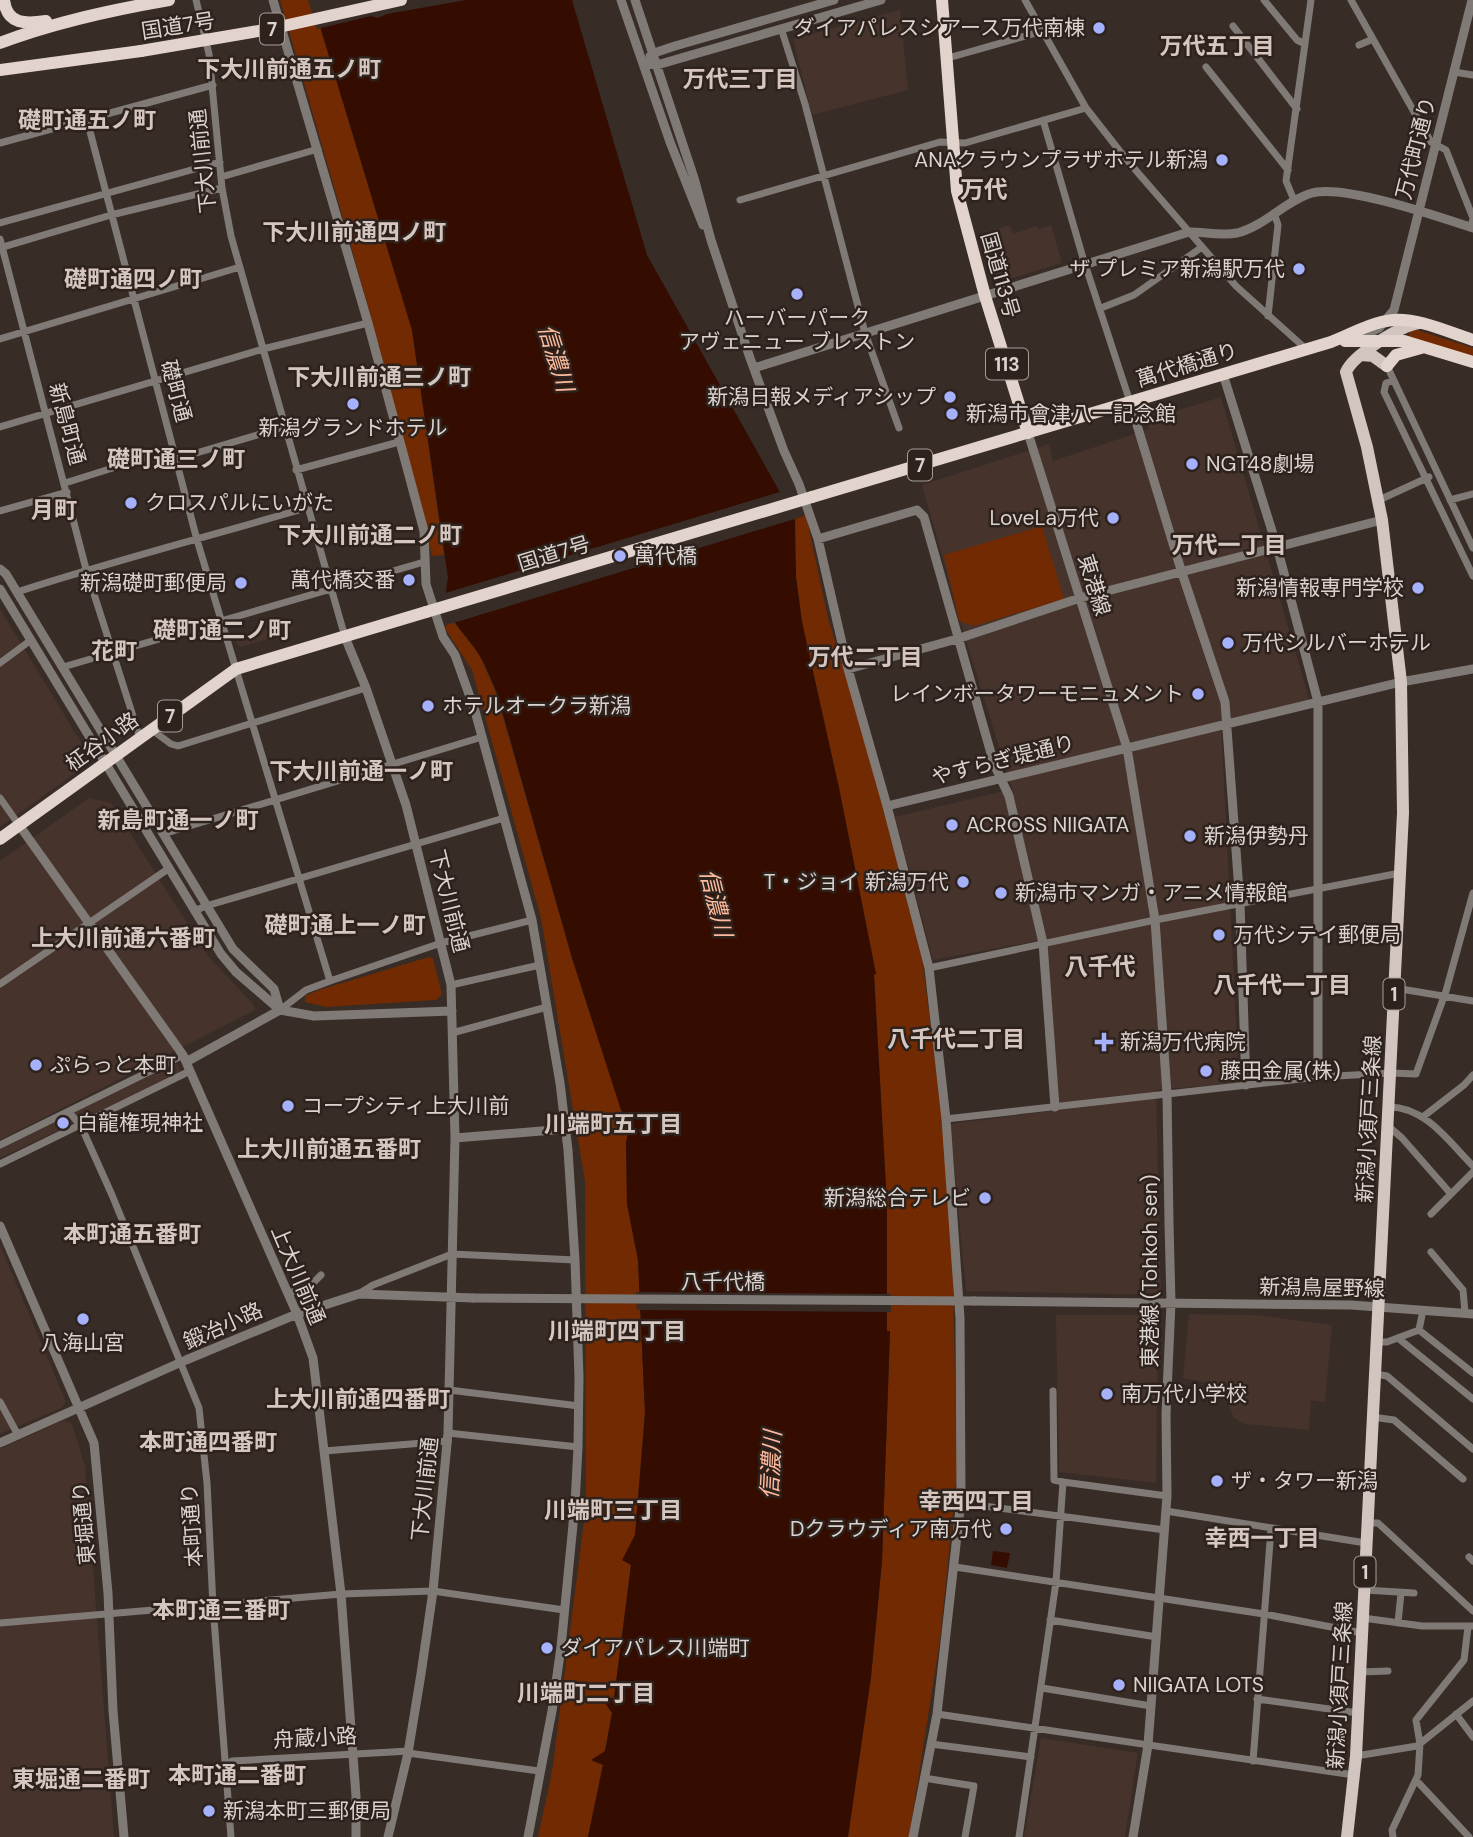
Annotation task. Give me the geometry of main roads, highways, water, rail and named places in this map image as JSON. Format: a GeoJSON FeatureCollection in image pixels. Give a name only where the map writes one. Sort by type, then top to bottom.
{"type":"FeatureCollection","features":[{"type":"Feature","properties":{"kind":"highway"},"geometry":{"type":"LineString","coordinates":[[4,0],[10,16],[21,23],[96,14]]}},
{"type":"Feature","properties":{"kind":"highway","name":"国道7号"},"geometry":{"type":"LineString","coordinates":[[0,43],[96,14],[169,0]]}},
{"type":"Feature","properties":{"kind":"highway","name":"国道7号"},"geometry":{"type":"LineString","coordinates":[[0,70],[244,35],[401,0]]}},
{"type":"Feature","properties":{"kind":"highway","name":"国道113号"},"geometry":{"type":"LineString","coordinates":[[942,0],[957,191],[985,296],[1028,433]]}},
{"type":"Feature","properties":{"kind":"highway","name":"萬代橋通り"},"geometry":{"type":"LineString","coordinates":[[812,497],[1331,342],[1370,326],[1406,320],[1419,323]]}},
{"type":"Feature","properties":{"kind":"highway","name":"7"},"geometry":{"type":"LineString","coordinates":[[1419,323],[1473,340]]}},
{"type":"Feature","properties":{"kind":"highway","name":"萬代橋通り"},"geometry":{"type":"LineString","coordinates":[[1331,342],[1384,339]]}},
{"type":"Feature","properties":{"kind":"highway","name":"7"},"geometry":{"type":"LineString","coordinates":[[1384,339],[1404,341],[1473,362]]}},
{"type":"Feature","properties":{"kind":"highway"},"geometry":{"type":"LineString","coordinates":[[1387,366],[1400,352],[1425,347]]}},
{"type":"Feature","properties":{"kind":"highway","name":"国道7号"},"geometry":{"type":"LineString","coordinates":[[426,612],[812,497]]}},
{"type":"Feature","properties":{"kind":"highway","name":"柾谷小路"},"geometry":{"type":"LineString","coordinates":[[0,838],[236,669],[426,612]]}},
{"type":"Feature","properties":{"kind":"main road"},"geometry":{"type":"LineString","coordinates":[[1361,355],[1409,325],[1419,323]]}},
{"type":"Feature","properties":{"kind":"main road"},"geometry":{"type":"LineString","coordinates":[[1361,355],[1373,356],[1387,366]]}},
{"type":"Feature","properties":{"kind":"main road","name":"新潟小須戸三条線"},"geometry":{"type":"LineString","coordinates":[[1347,1837],[1356,1756],[1403,813],[1401,682],[1382,520],[1362,424],[1346,376],[1348,368],[1361,355]]}},
{"type":"Feature","properties":{"kind":"water","name":"信濃川"},"geometry":{"type":"Polygon","coordinates":[[[312,0],[572,0],[647,255],[795,519],[796,577],[802,622],[876,974],[887,1205],[887,1331],[890,1331],[882,1561],[871,1677],[848,1837],[588,1837],[603,1765],[591,1760],[605,1751],[612,1713],[601,1697],[614,1698],[631,1565],[622,1560],[635,1535],[645,1413],[638,1260],[627,1204],[626,1143],[630,1123],[621,1110],[572,958],[497,693],[481,658],[449,611],[446,591],[448,578],[412,330],[312,0]]]}},
{"type":"Feature","properties":{"kind":"water"},"geometry":{"type":"Polygon","coordinates":[[[993,1551],[1010,1553],[1007,1568],[991,1565],[993,1551]]]}},
{"type":"Feature","properties":{"kind":"place","name":"ダイアパレスシアース万代南棟"},"geometry":{"type":"Point","coordinates":[1099,28]}},
{"type":"Feature","properties":{"kind":"place","name":"ANAクラウンプラザホテル新潟"},"geometry":{"type":"Point","coordinates":[1222,160]}},
{"type":"Feature","properties":{"kind":"place","name":"ザ プレミア新潟駅万代"},"geometry":{"type":"Point","coordinates":[1299,269]}},
{"type":"Feature","properties":{"kind":"place","name":"ハーバーパーク アヴェニュー ブレストン"},"geometry":{"type":"Point","coordinates":[797,294]}},
{"type":"Feature","properties":{"kind":"place","name":"新潟日報メディアシップ"},"geometry":{"type":"Point","coordinates":[950,397]}},
{"type":"Feature","properties":{"kind":"place","name":"新潟グランドホテル"},"geometry":{"type":"Point","coordinates":[353,404]}},
{"type":"Feature","properties":{"kind":"place","name":"新潟市會津八一記念館"},"geometry":{"type":"Point","coordinates":[952,414]}},
{"type":"Feature","properties":{"kind":"place","name":"NGT48劇場"},"geometry":{"type":"Point","coordinates":[1192,464]}},
{"type":"Feature","properties":{"kind":"place","name":"クロスパルにいがた"},"geometry":{"type":"Point","coordinates":[131,503]}},
{"type":"Feature","properties":{"kind":"place","name":"LoveLa万代"},"geometry":{"type":"Point","coordinates":[1113,518]}},
{"type":"Feature","properties":{"kind":"place","name":"萬代橋"},"geometry":{"type":"Point","coordinates":[620,556]}},
{"type":"Feature","properties":{"kind":"place","name":"萬代橋交番"},"geometry":{"type":"Point","coordinates":[409,580]}},
{"type":"Feature","properties":{"kind":"place","name":"新潟礎町郵便局"},"geometry":{"type":"Point","coordinates":[241,583]}},
{"type":"Feature","properties":{"kind":"place","name":"新潟情報専門学校"},"geometry":{"type":"Point","coordinates":[1418,588]}},
{"type":"Feature","properties":{"kind":"place","name":"万代シルバーホテル"},"geometry":{"type":"Point","coordinates":[1228,643]}},
{"type":"Feature","properties":{"kind":"place","name":"レインボータワーモニュメント"},"geometry":{"type":"Point","coordinates":[1198,694]}},
{"type":"Feature","properties":{"kind":"place","name":"ホテルオークラ新潟"},"geometry":{"type":"Point","coordinates":[428,706]}},
{"type":"Feature","properties":{"kind":"place","name":"ACROSS NIIGATA"},"geometry":{"type":"Point","coordinates":[952,825]}},
{"type":"Feature","properties":{"kind":"place","name":"新潟伊勢丹"},"geometry":{"type":"Point","coordinates":[1190,836]}},
{"type":"Feature","properties":{"kind":"place","name":"T・ジョイ 新潟万代"},"geometry":{"type":"Point","coordinates":[963,882]}},
{"type":"Feature","properties":{"kind":"place","name":"新潟市マンガ・アニメ情報館"},"geometry":{"type":"Point","coordinates":[1001,893]}},
{"type":"Feature","properties":{"kind":"place","name":"万代シテイ郵便局"},"geometry":{"type":"Point","coordinates":[1219,935]}},
{"type":"Feature","properties":{"kind":"place","name":"新潟万代病院"},"geometry":{"type":"Point","coordinates":[1104,1042]}},
{"type":"Feature","properties":{"kind":"place","name":"ぷらっと本町"},"geometry":{"type":"Point","coordinates":[36,1065]}},
{"type":"Feature","properties":{"kind":"place","name":"藤田金属(株)"},"geometry":{"type":"Point","coordinates":[1206,1071]}},
{"type":"Feature","properties":{"kind":"place","name":"コープシティ上大川前"},"geometry":{"type":"Point","coordinates":[288,1106]}},
{"type":"Feature","properties":{"kind":"place","name":"白龍権現神社"},"geometry":{"type":"Point","coordinates":[63,1123]}},
{"type":"Feature","properties":{"kind":"place","name":"新潟総合テレビ"},"geometry":{"type":"Point","coordinates":[985,1198]}},
{"type":"Feature","properties":{"kind":"place","name":"八海山宮"},"geometry":{"type":"Point","coordinates":[83,1319]}},
{"type":"Feature","properties":{"kind":"place","name":"南万代小学校"},"geometry":{"type":"Point","coordinates":[1107,1394]}},
{"type":"Feature","properties":{"kind":"place","name":"ザ・タワー新潟"},"geometry":{"type":"Point","coordinates":[1217,1481]}},
{"type":"Feature","properties":{"kind":"place","name":"Dクラウディア南万代"},"geometry":{"type":"Point","coordinates":[1006,1529]}},
{"type":"Feature","properties":{"kind":"place","name":"ダイアパレス川端町"},"geometry":{"type":"Point","coordinates":[547,1648]}},
{"type":"Feature","properties":{"kind":"place","name":"NIIGATA LOTS"},"geometry":{"type":"Point","coordinates":[1119,1685]}},
{"type":"Feature","properties":{"kind":"place","name":"新潟本町三郵便局"},"geometry":{"type":"Point","coordinates":[209,1811]}},
{"type":"Feature","properties":{"kind":"district","name":"万代五丁目"},"geometry":{"type":"Point","coordinates":[1217,46]}},
{"type":"Feature","properties":{"kind":"district","name":"下大川前通五ノ町"},"geometry":{"type":"Point","coordinates":[289,69]}},
{"type":"Feature","properties":{"kind":"district","name":"万代三丁目"},"geometry":{"type":"Point","coordinates":[740,79]}},
{"type":"Feature","properties":{"kind":"district","name":"礎町通五ノ町"},"geometry":{"type":"Point","coordinates":[87,120]}},
{"type":"Feature","properties":{"kind":"district","name":"万代"},"geometry":{"type":"Point","coordinates":[984,190]}},
{"type":"Feature","properties":{"kind":"district","name":"下大川前通四ノ町"},"geometry":{"type":"Point","coordinates":[354,232]}},
{"type":"Feature","properties":{"kind":"district","name":"礎町通四ノ町"},"geometry":{"type":"Point","coordinates":[133,279]}},
{"type":"Feature","properties":{"kind":"district","name":"下大川前通三ノ町"},"geometry":{"type":"Point","coordinates":[379,377]}},
{"type":"Feature","properties":{"kind":"district","name":"礎町通三ノ町"},"geometry":{"type":"Point","coordinates":[176,459]}},
{"type":"Feature","properties":{"kind":"district","name":"月町"},"geometry":{"type":"Point","coordinates":[54,510]}},
{"type":"Feature","properties":{"kind":"district","name":"下大川前通二ノ町"},"geometry":{"type":"Point","coordinates":[370,535]}},
{"type":"Feature","properties":{"kind":"district","name":"万代一丁目"},"geometry":{"type":"Point","coordinates":[1229,545]}},
{"type":"Feature","properties":{"kind":"district","name":"礎町通二ノ町"},"geometry":{"type":"Point","coordinates":[222,630]}},
{"type":"Feature","properties":{"kind":"district","name":"花町"},"geometry":{"type":"Point","coordinates":[114,651]}},
{"type":"Feature","properties":{"kind":"district","name":"万代二丁目"},"geometry":{"type":"Point","coordinates":[865,657]}},
{"type":"Feature","properties":{"kind":"district","name":"下大川前通一ノ町"},"geometry":{"type":"Point","coordinates":[361,771]}},
{"type":"Feature","properties":{"kind":"district","name":"新島町通一ノ町"},"geometry":{"type":"Point","coordinates":[178,820]}},
{"type":"Feature","properties":{"kind":"district","name":"礎町通上一ノ町"},"geometry":{"type":"Point","coordinates":[345,925]}},
{"type":"Feature","properties":{"kind":"district","name":"上大川前通六番町"},"geometry":{"type":"Point","coordinates":[123,938]}},
{"type":"Feature","properties":{"kind":"district","name":"八千代"},"geometry":{"type":"Point","coordinates":[1100,967]}},
{"type":"Feature","properties":{"kind":"district","name":"八千代一丁目"},"geometry":{"type":"Point","coordinates":[1282,985]}},
{"type":"Feature","properties":{"kind":"district","name":"八千代二丁目"},"geometry":{"type":"Point","coordinates":[956,1039]}},
{"type":"Feature","properties":{"kind":"district","name":"川端町五丁目"},"geometry":{"type":"Point","coordinates":[613,1124]}},
{"type":"Feature","properties":{"kind":"district","name":"上大川前通五番町"},"geometry":{"type":"Point","coordinates":[329,1149]}},
{"type":"Feature","properties":{"kind":"district","name":"本町通五番町"},"geometry":{"type":"Point","coordinates":[132,1234]}},
{"type":"Feature","properties":{"kind":"district","name":"川端町四丁目"},"geometry":{"type":"Point","coordinates":[617,1331]}},
{"type":"Feature","properties":{"kind":"district","name":"上大川前通四番町"},"geometry":{"type":"Point","coordinates":[358,1399]}},
{"type":"Feature","properties":{"kind":"district","name":"本町通四番町"},"geometry":{"type":"Point","coordinates":[208,1442]}},
{"type":"Feature","properties":{"kind":"district","name":"幸西四丁目"},"geometry":{"type":"Point","coordinates":[976,1501]}},
{"type":"Feature","properties":{"kind":"district","name":"川端町三丁目"},"geometry":{"type":"Point","coordinates":[613,1510]}},
{"type":"Feature","properties":{"kind":"district","name":"幸西一丁目"},"geometry":{"type":"Point","coordinates":[1262,1538]}},
{"type":"Feature","properties":{"kind":"district","name":"本町通三番町"},"geometry":{"type":"Point","coordinates":[221,1610]}},
{"type":"Feature","properties":{"kind":"district","name":"川端町二丁目"},"geometry":{"type":"Point","coordinates":[586,1693]}},
{"type":"Feature","properties":{"kind":"district","name":"本町通二番町"},"geometry":{"type":"Point","coordinates":[237,1775]}},
{"type":"Feature","properties":{"kind":"district","name":"東堀通二番町"},"geometry":{"type":"Point","coordinates":[81,1779]}}]}
